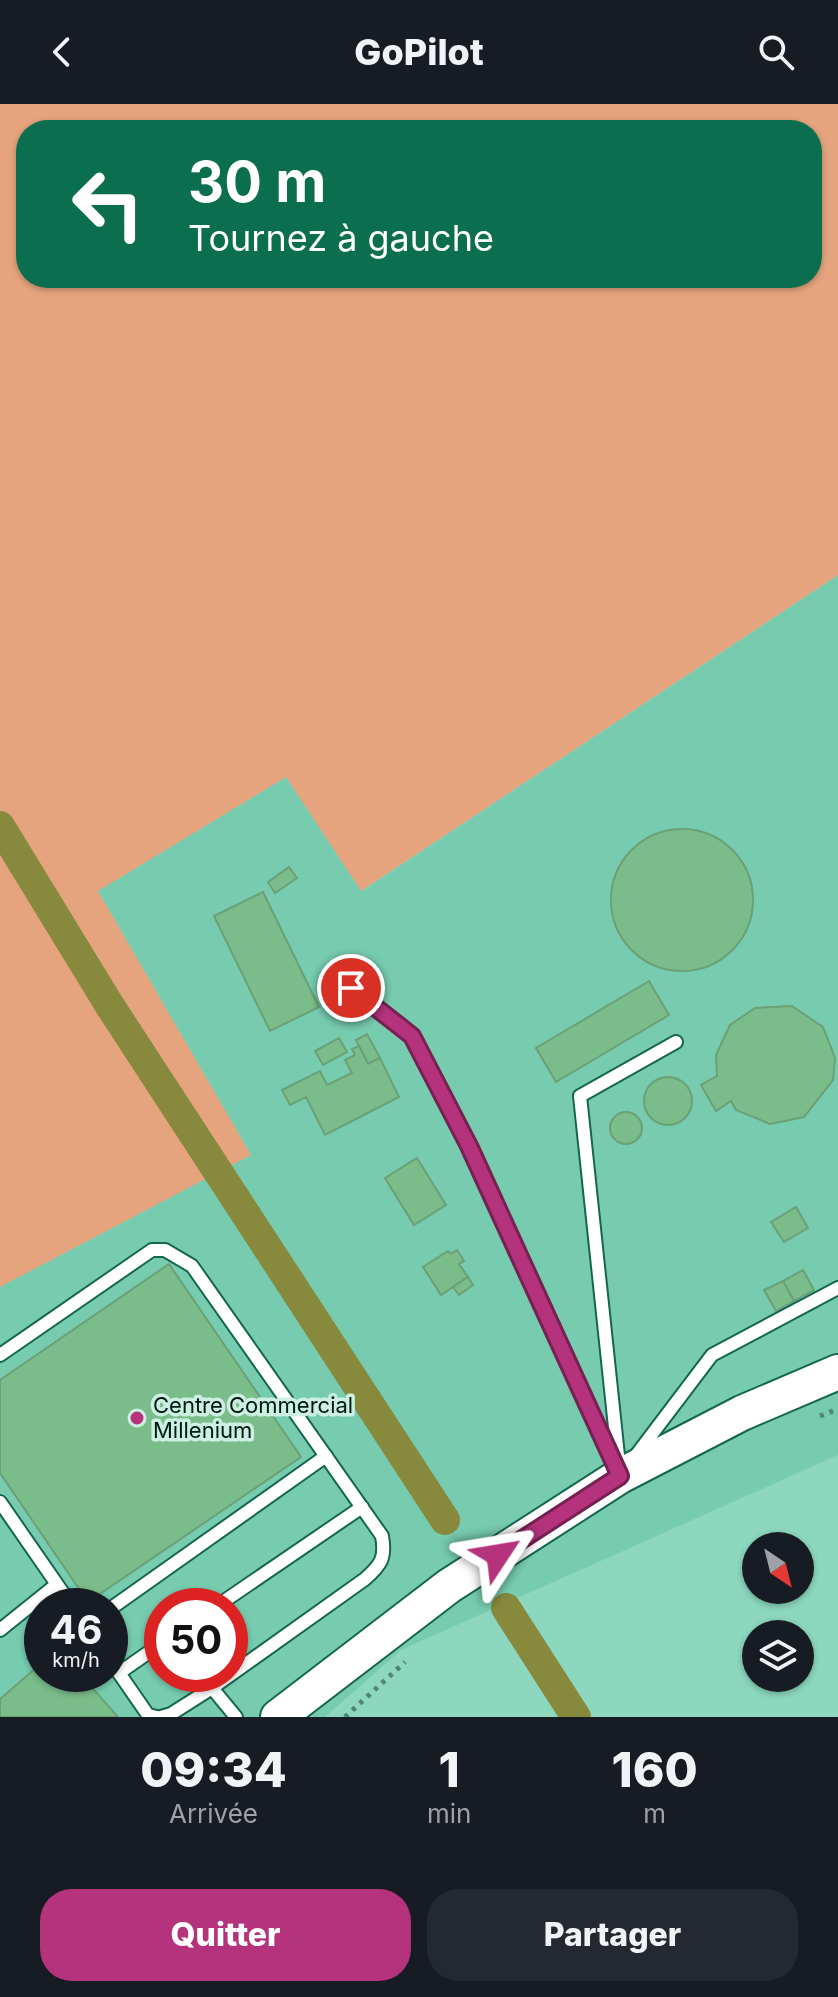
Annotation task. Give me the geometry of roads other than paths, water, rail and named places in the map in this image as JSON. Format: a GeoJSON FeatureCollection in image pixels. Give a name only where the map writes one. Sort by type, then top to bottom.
{"type":"FeatureCollection","features":[{"type":"Feature","properties":{"kind":"main road"},"geometry":{"type":"LineString","coordinates":[[278,1717],[449,1586],[620,1476],[742,1413],[838,1372]]}},
{"type":"Feature","properties":{"kind":"lane"},"geometry":{"type":"LineString","coordinates":[[351,988],[412,1036],[469,1146],[620,1476]]}},
{"type":"Feature","properties":{"kind":"lane"},"geometry":{"type":"LineString","coordinates":[[620,1476],[580,1096],[676,1042]]}},
{"type":"Feature","properties":{"kind":"lane"},"geometry":{"type":"LineString","coordinates":[[0,1355],[152,1250],[165,1250],[192,1266],[382,1536],[385,1553],[382,1563],[365,1579],[248,1662]]}},
{"type":"Feature","properties":{"kind":"lane"},"geometry":{"type":"LineString","coordinates":[[620,1476],[712,1355],[838,1288]]}},
{"type":"Feature","properties":{"kind":"lane"},"geometry":{"type":"LineString","coordinates":[[128,1596],[326,1456]]}},
{"type":"Feature","properties":{"kind":"lane"},"geometry":{"type":"LineString","coordinates":[[0,1502],[58,1588]]}},
{"type":"Feature","properties":{"kind":"lane"},"geometry":{"type":"LineString","coordinates":[[243,1588],[362,1507]]}},
{"type":"Feature","properties":{"kind":"lane"},"geometry":{"type":"LineString","coordinates":[[0,1630],[56,1585]]}},
{"type":"Feature","properties":{"kind":"lane"},"geometry":{"type":"LineString","coordinates":[[128,1686],[148,1715],[159,1717],[171,1714],[206,1692]]}},
{"type":"Feature","properties":{"kind":"lane"},"geometry":{"type":"LineString","coordinates":[[215,1692],[236,1717]]}},
{"type":"Feature","properties":{"kind":"waterway"},"geometry":{"type":"LineString","coordinates":[[0,826],[110,1006],[445,1520]]}},
{"type":"Feature","properties":{"kind":"waterway"},"geometry":{"type":"LineString","coordinates":[[506,1608],[576,1717]]}},
{"type":"Feature","properties":{"kind":"place","name":"Centre Commercial Millenium"},"geometry":{"type":"Point","coordinates":[137,1418]}}]}
